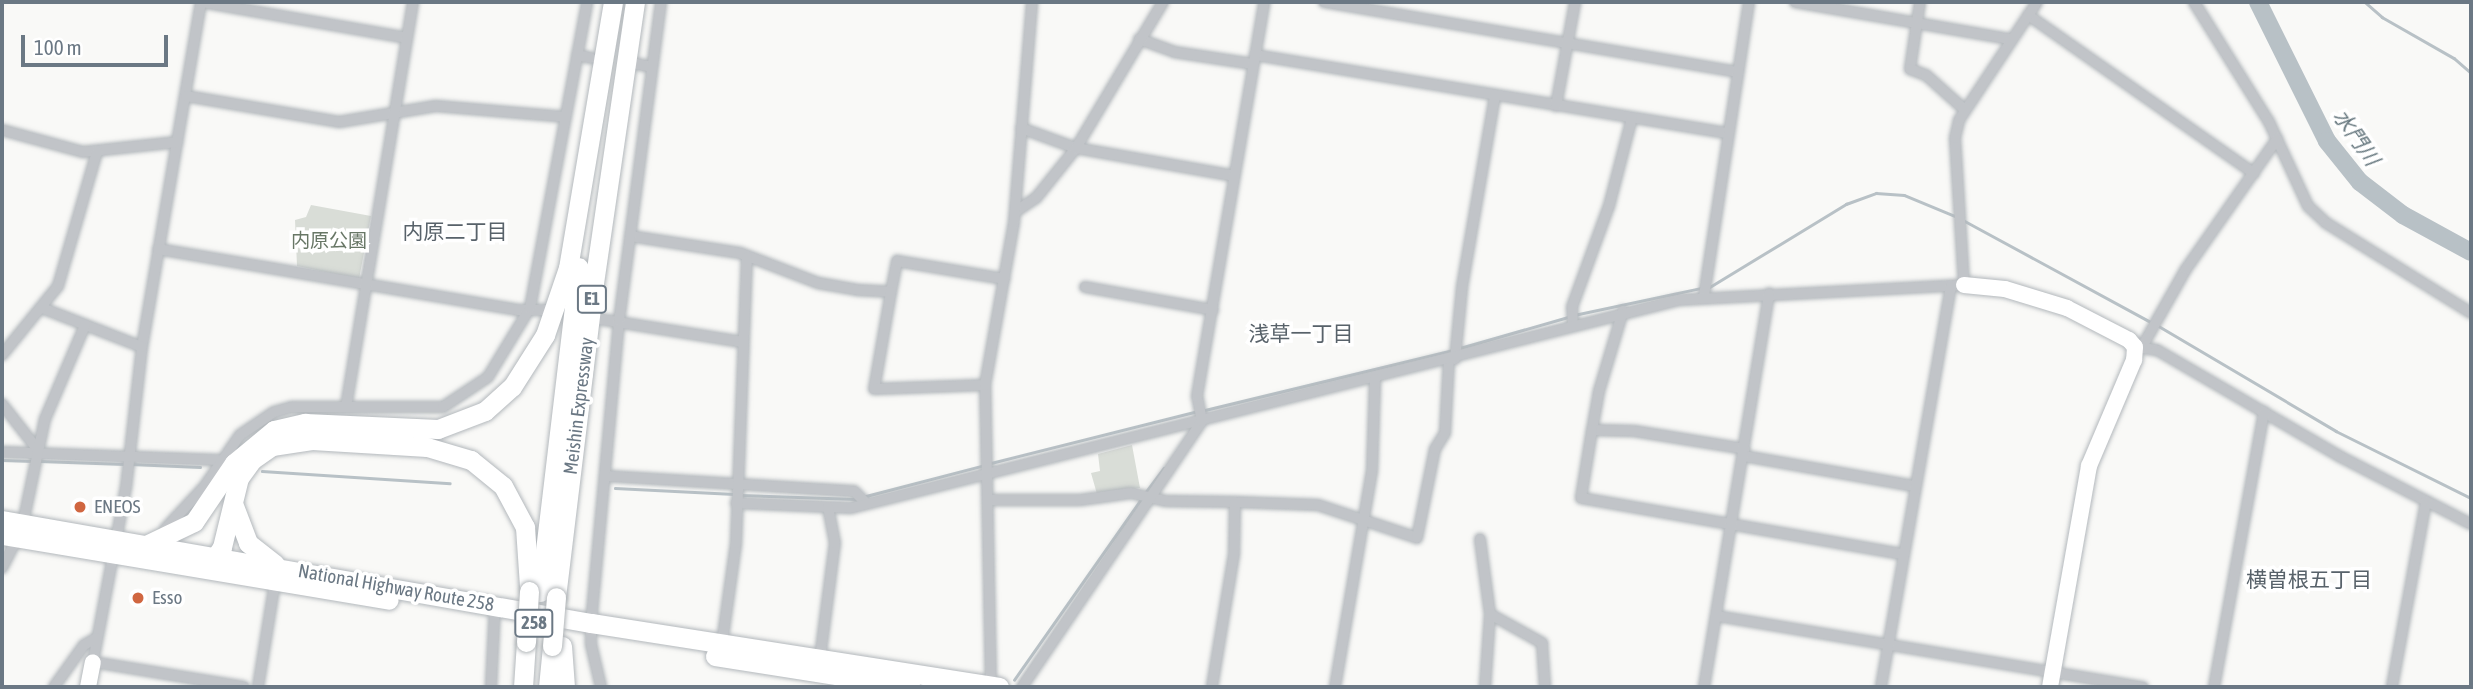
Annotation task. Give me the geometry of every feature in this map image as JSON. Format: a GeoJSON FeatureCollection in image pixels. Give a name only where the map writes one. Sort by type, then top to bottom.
{"type":"FeatureCollection","features":[{"type":"Feature","properties":{"kind":"highway"},"geometry":{"type":"LineString","coordinates":[[147,545],[185,529],[209,505],[244,453],[284,426],[438,429],[485,411],[512,387],[545,335],[568,268],[615,2]]}},
{"type":"Feature","properties":{"kind":"highway","name":"Meishin Expressway"},"geometry":{"type":"LineString","coordinates":[[530,687],[543,644],[577,281],[615,2]]}},
{"type":"Feature","properties":{"kind":"highway","name":"Meishin Expressway"},"geometry":{"type":"LineString","coordinates":[[548,595],[575,432],[635,2]]}},
{"type":"Feature","properties":{"kind":"highway"},"geometry":{"type":"LineString","coordinates":[[208,560],[235,488],[261,453],[297,440],[427,447],[456,453],[492,475],[513,500],[548,595],[543,644],[523,687]]}},
{"type":"Feature","properties":{"kind":"highway"},"geometry":{"type":"LineString","coordinates":[[235,488],[234,509],[242,535],[279,575]]}},
{"type":"Feature","properties":{"kind":"highway"},"geometry":{"type":"LineString","coordinates":[[208,560],[202,530],[209,505]]}},
{"type":"Feature","properties":{"kind":"highway","name":"National Highway Route 258"},"geometry":{"type":"LineString","coordinates":[[2,520],[14,532],[208,560]]}},
{"type":"Feature","properties":{"kind":"highway","name":"National Highway Route 258"},"geometry":{"type":"LineString","coordinates":[[112,546],[147,545],[279,575],[591,627],[786,667],[911,687]]}},
{"type":"Feature","properties":{"kind":"highway","name":"National Highway Route 258"},"geometry":{"type":"LineString","coordinates":[[591,627],[820,658],[872,681],[994,687]]}},
{"type":"Feature","properties":{"kind":"highway"},"geometry":{"type":"LineString","coordinates":[[543,644],[565,687]]}},
{"type":"Feature","properties":{"kind":"highway","name":"Meishin Expressway"},"geometry":{"type":"LineString","coordinates":[[543,644],[548,687]]}},
{"type":"Feature","properties":{"kind":"highway"},"geometry":{"type":"LineString","coordinates":[[786,667],[825,687]]}},
{"type":"Feature","properties":{"kind":"street"},"geometry":{"type":"LineString","coordinates":[[88,687],[129,462],[142,346],[201,2],[407,38]]}},
{"type":"Feature","properties":{"kind":"street"},"geometry":{"type":"LineString","coordinates":[[346,407],[413,2]]}},
{"type":"Feature","properties":{"kind":"street"},"geometry":{"type":"LineString","coordinates":[[163,530],[204,487],[218,460],[240,435],[274,412],[292,407],[443,407],[465,395],[488,377],[530,308],[587,2]]}},
{"type":"Feature","properties":{"kind":"street"},"geometry":{"type":"LineString","coordinates":[[601,687],[591,627],[619,321],[661,2]]}},
{"type":"Feature","properties":{"kind":"street"},"geometry":{"type":"LineString","coordinates":[[994,687],[985,385],[1014,212],[1032,2]]}},
{"type":"Feature","properties":{"kind":"street"},"geometry":{"type":"LineString","coordinates":[[1014,212],[1036,198],[1076,148],[1163,2]]}},
{"type":"Feature","properties":{"kind":"street"},"geometry":{"type":"LineString","coordinates":[[1022,687],[1201,414],[1197,396],[1264,2]]}},
{"type":"Feature","properties":{"kind":"street"},"geometry":{"type":"LineString","coordinates":[[1324,2],[1738,72]]}},
{"type":"Feature","properties":{"kind":"street"},"geometry":{"type":"LineString","coordinates":[[1402,15],[1404,2]]}},
{"type":"Feature","properties":{"kind":"street"},"geometry":{"type":"LineString","coordinates":[[1556,106],[1575,2]]}},
{"type":"Feature","properties":{"kind":"street"},"geometry":{"type":"LineString","coordinates":[[1703,291],[1749,2]]}},
{"type":"Feature","properties":{"kind":"street"},"geometry":{"type":"LineString","coordinates":[[1795,2],[2010,39]]}},
{"type":"Feature","properties":{"kind":"street"},"geometry":{"type":"LineString","coordinates":[[1920,2],[1910,69],[1926,75],[1965,110]]}},
{"type":"Feature","properties":{"kind":"street"},"geometry":{"type":"LineString","coordinates":[[1881,687],[1915,486],[1958,286],[1961,228],[1955,138],[1965,110],[2037,2]]}},
{"type":"Feature","properties":{"kind":"street"},"geometry":{"type":"LineString","coordinates":[[2194,2],[2277,139],[2295,185],[2326,223],[2471,313]]}},
{"type":"Feature","properties":{"kind":"street"},"geometry":{"type":"LineString","coordinates":[[2028,15],[2255,173]]}},
{"type":"Feature","properties":{"kind":"street"},"geometry":{"type":"LineString","coordinates":[[1139,39],[1174,52],[1254,59],[1728,133]]}},
{"type":"Feature","properties":{"kind":"street"},"geometry":{"type":"LineString","coordinates":[[577,55],[591,58]]}},
{"type":"Feature","properties":{"kind":"street"},"geometry":{"type":"LineString","coordinates":[[637,64],[652,67]]}},
{"type":"Feature","properties":{"kind":"street"},"geometry":{"type":"LineString","coordinates":[[988,500],[1080,500],[1146,495],[1235,502],[1305,503],[1417,538],[1436,449],[1445,433],[1454,354],[1495,95]]}},
{"type":"Feature","properties":{"kind":"street"},"geometry":{"type":"LineString","coordinates":[[186,96],[339,122],[436,106],[566,117]]}},
{"type":"Feature","properties":{"kind":"street"},"geometry":{"type":"LineString","coordinates":[[1572,319],[1609,206],[1632,118]]}},
{"type":"Feature","properties":{"kind":"street"},"geometry":{"type":"LineString","coordinates":[[1021,128],[1076,148],[1234,177]]}},
{"type":"Feature","properties":{"kind":"street"},"geometry":{"type":"LineString","coordinates":[[2,130],[51,147],[97,152],[177,142]]}},
{"type":"Feature","properties":{"kind":"street"},"geometry":{"type":"LineString","coordinates":[[2051,680],[2089,466],[2141,344],[2277,139]]}},
{"type":"Feature","properties":{"kind":"street"},"geometry":{"type":"LineString","coordinates":[[2,355],[58,286],[97,152]]}},
{"type":"Feature","properties":{"kind":"street"},"geometry":{"type":"LineString","coordinates":[[630,236],[747,257],[818,283],[891,292]]}},
{"type":"Feature","properties":{"kind":"street"},"geometry":{"type":"LineString","coordinates":[[158,249],[517,310],[545,310]]}},
{"type":"Feature","properties":{"kind":"street"},"geometry":{"type":"LineString","coordinates":[[722,643],[736,543],[747,257]]}},
{"type":"Feature","properties":{"kind":"street"},"geometry":{"type":"LineString","coordinates":[[985,385],[874,389],[897,261],[1004,279]]}},
{"type":"Feature","properties":{"kind":"street"},"geometry":{"type":"LineString","coordinates":[[1085,286],[1213,310]]}},
{"type":"Feature","properties":{"kind":"street"},"geometry":{"type":"LineString","coordinates":[[606,477],[828,508],[1201,414],[1375,379],[1572,319],[1623,311],[1703,291],[1769,293],[1958,286],[2035,297],[2076,313],[2141,344],[2471,524]]}},
{"type":"Feature","properties":{"kind":"street"},"geometry":{"type":"LineString","coordinates":[[1704,687],[1769,293]]}},
{"type":"Feature","properties":{"kind":"street"},"geometry":{"type":"LineString","coordinates":[[42,308],[142,346]]}},
{"type":"Feature","properties":{"kind":"street"},"geometry":{"type":"LineString","coordinates":[[1623,311],[1599,391],[1581,498],[1903,554]]}},
{"type":"Feature","properties":{"kind":"street"},"geometry":{"type":"LineString","coordinates":[[599,319],[742,342]]}},
{"type":"Feature","properties":{"kind":"street"},"geometry":{"type":"LineString","coordinates":[[2,568],[39,459],[45,419],[85,325]]}},
{"type":"Feature","properties":{"kind":"street"},"geometry":{"type":"LineString","coordinates":[[1335,687],[1373,471],[1375,379]]}},
{"type":"Feature","properties":{"kind":"street"},"geometry":{"type":"LineString","coordinates":[[2,404],[39,459]]}},
{"type":"Feature","properties":{"kind":"street"},"geometry":{"type":"LineString","coordinates":[[2214,687],[2264,412]]}},
{"type":"Feature","properties":{"kind":"street"},"geometry":{"type":"LineString","coordinates":[[1592,430],[1634,431],[1915,486]]}},
{"type":"Feature","properties":{"kind":"street"},"geometry":{"type":"LineString","coordinates":[[2,452],[39,459],[129,462],[218,460]]}},
{"type":"Feature","properties":{"kind":"street"},"geometry":{"type":"LineString","coordinates":[[737,495],[863,500]]}},
{"type":"Feature","properties":{"kind":"street"},"geometry":{"type":"LineString","coordinates":[[2392,687],[2426,501]]}},
{"type":"Feature","properties":{"kind":"street"},"geometry":{"type":"LineString","coordinates":[[1212,687],[1234,554],[1235,502]]}},
{"type":"Feature","properties":{"kind":"street"},"geometry":{"type":"LineString","coordinates":[[820,658],[835,543],[828,508]]}},
{"type":"Feature","properties":{"kind":"street"},"geometry":{"type":"LineString","coordinates":[[1479,539],[1490,614],[1485,687]]}},
{"type":"Feature","properties":{"kind":"street"},"geometry":{"type":"LineString","coordinates":[[258,687],[279,575]]}},
{"type":"Feature","properties":{"kind":"street"},"geometry":{"type":"LineString","coordinates":[[491,687],[494,611]]}},
{"type":"Feature","properties":{"kind":"street"},"geometry":{"type":"LineString","coordinates":[[1490,614],[1542,643],[1545,687]]}},
{"type":"Feature","properties":{"kind":"street"},"geometry":{"type":"LineString","coordinates":[[1717,616],[1888,646],[2051,680],[2143,687]]}},
{"type":"Feature","properties":{"kind":"street"},"geometry":{"type":"LineString","coordinates":[[54,687],[84,645],[96,638]]}},
{"type":"Feature","properties":{"kind":"street"},"geometry":{"type":"LineString","coordinates":[[93,662],[244,687]]}},
{"type":"Feature","properties":{"kind":"green space","name":"内原公園"},"geometry":{"type":"Polygon","coordinates":[[[311,205],[371,216],[359,279],[297,266],[295,220],[306,217],[311,205]]]}},
{"type":"Feature","properties":{"kind":"green space"},"geometry":{"type":"Polygon","coordinates":[[[1132,445],[1140,488],[1097,494],[1091,473],[1100,471],[1098,454],[1132,445]]]}},
{"type":"Feature","properties":{"kind":"waterway","name":"水門川"},"geometry":{"type":"LineString","coordinates":[[2258,2],[2327,141],[2360,182],[2403,215],[2471,252]]}},
{"type":"Feature","properties":{"kind":"waterway"},"geometry":{"type":"LineString","coordinates":[[2365,2],[2382,17],[2454,58],[2471,73]]}},
{"type":"Feature","properties":{"kind":"waterway"},"geometry":{"type":"LineString","coordinates":[[1708,288],[1846,204],[1876,193],[1904,195],[1957,217]]}},
{"type":"Feature","properties":{"kind":"waterway"},"geometry":{"type":"LineString","coordinates":[[1963,220],[2151,322]]}},
{"type":"Feature","properties":{"kind":"waterway"},"geometry":{"type":"LineString","coordinates":[[1574,315],[1701,288]]}},
{"type":"Feature","properties":{"kind":"waterway"},"geometry":{"type":"LineString","coordinates":[[1460,348],[1568,317]]}},
{"type":"Feature","properties":{"kind":"waterway"},"geometry":{"type":"LineString","coordinates":[[2157,325],[2336,431],[2471,498]]}},
{"type":"Feature","properties":{"kind":"waterway"},"geometry":{"type":"LineString","coordinates":[[1205,410],[1453,350]]}},
{"type":"Feature","properties":{"kind":"waterway"},"geometry":{"type":"LineString","coordinates":[[991,463],[1198,411]]}},
{"type":"Feature","properties":{"kind":"waterway"},"geometry":{"type":"LineString","coordinates":[[2,460],[33,461]]}},
{"type":"Feature","properties":{"kind":"waterway"},"geometry":{"type":"LineString","coordinates":[[40,461],[124,464]]}},
{"type":"Feature","properties":{"kind":"waterway"},"geometry":{"type":"LineString","coordinates":[[131,464],[200,467]]}},
{"type":"Feature","properties":{"kind":"waterway"},"geometry":{"type":"LineString","coordinates":[[866,496],[985,465]]}},
{"type":"Feature","properties":{"kind":"waterway"},"geometry":{"type":"LineString","coordinates":[[1145,493],[1164,468]]}},
{"type":"Feature","properties":{"kind":"waterway"},"geometry":{"type":"LineString","coordinates":[[262,471],[450,483]]}},
{"type":"Feature","properties":{"kind":"waterway"},"geometry":{"type":"LineString","coordinates":[[615,488],[734,494]]}},
{"type":"Feature","properties":{"kind":"waterway"},"geometry":{"type":"LineString","coordinates":[[740,495],[856,499]]}},
{"type":"Feature","properties":{"kind":"waterway"},"geometry":{"type":"LineString","coordinates":[[1014,680],[1141,499]]}},
{"type":"Feature","properties":{"kind":"place","name":"ENEOS"},"geometry":{"type":"Point","coordinates":[80,507]}},
{"type":"Feature","properties":{"kind":"place","name":"Esso"},"geometry":{"type":"Point","coordinates":[138,598]}},
{"type":"Feature","properties":{"kind":"district","name":"内原二丁目"},"geometry":{"type":"Point","coordinates":[455,231]}},
{"type":"Feature","properties":{"kind":"district","name":"浅草一丁目"},"geometry":{"type":"Point","coordinates":[1301,333]}},
{"type":"Feature","properties":{"kind":"district","name":"横曽根五丁目"},"geometry":{"type":"Point","coordinates":[2309,579]}}]}
